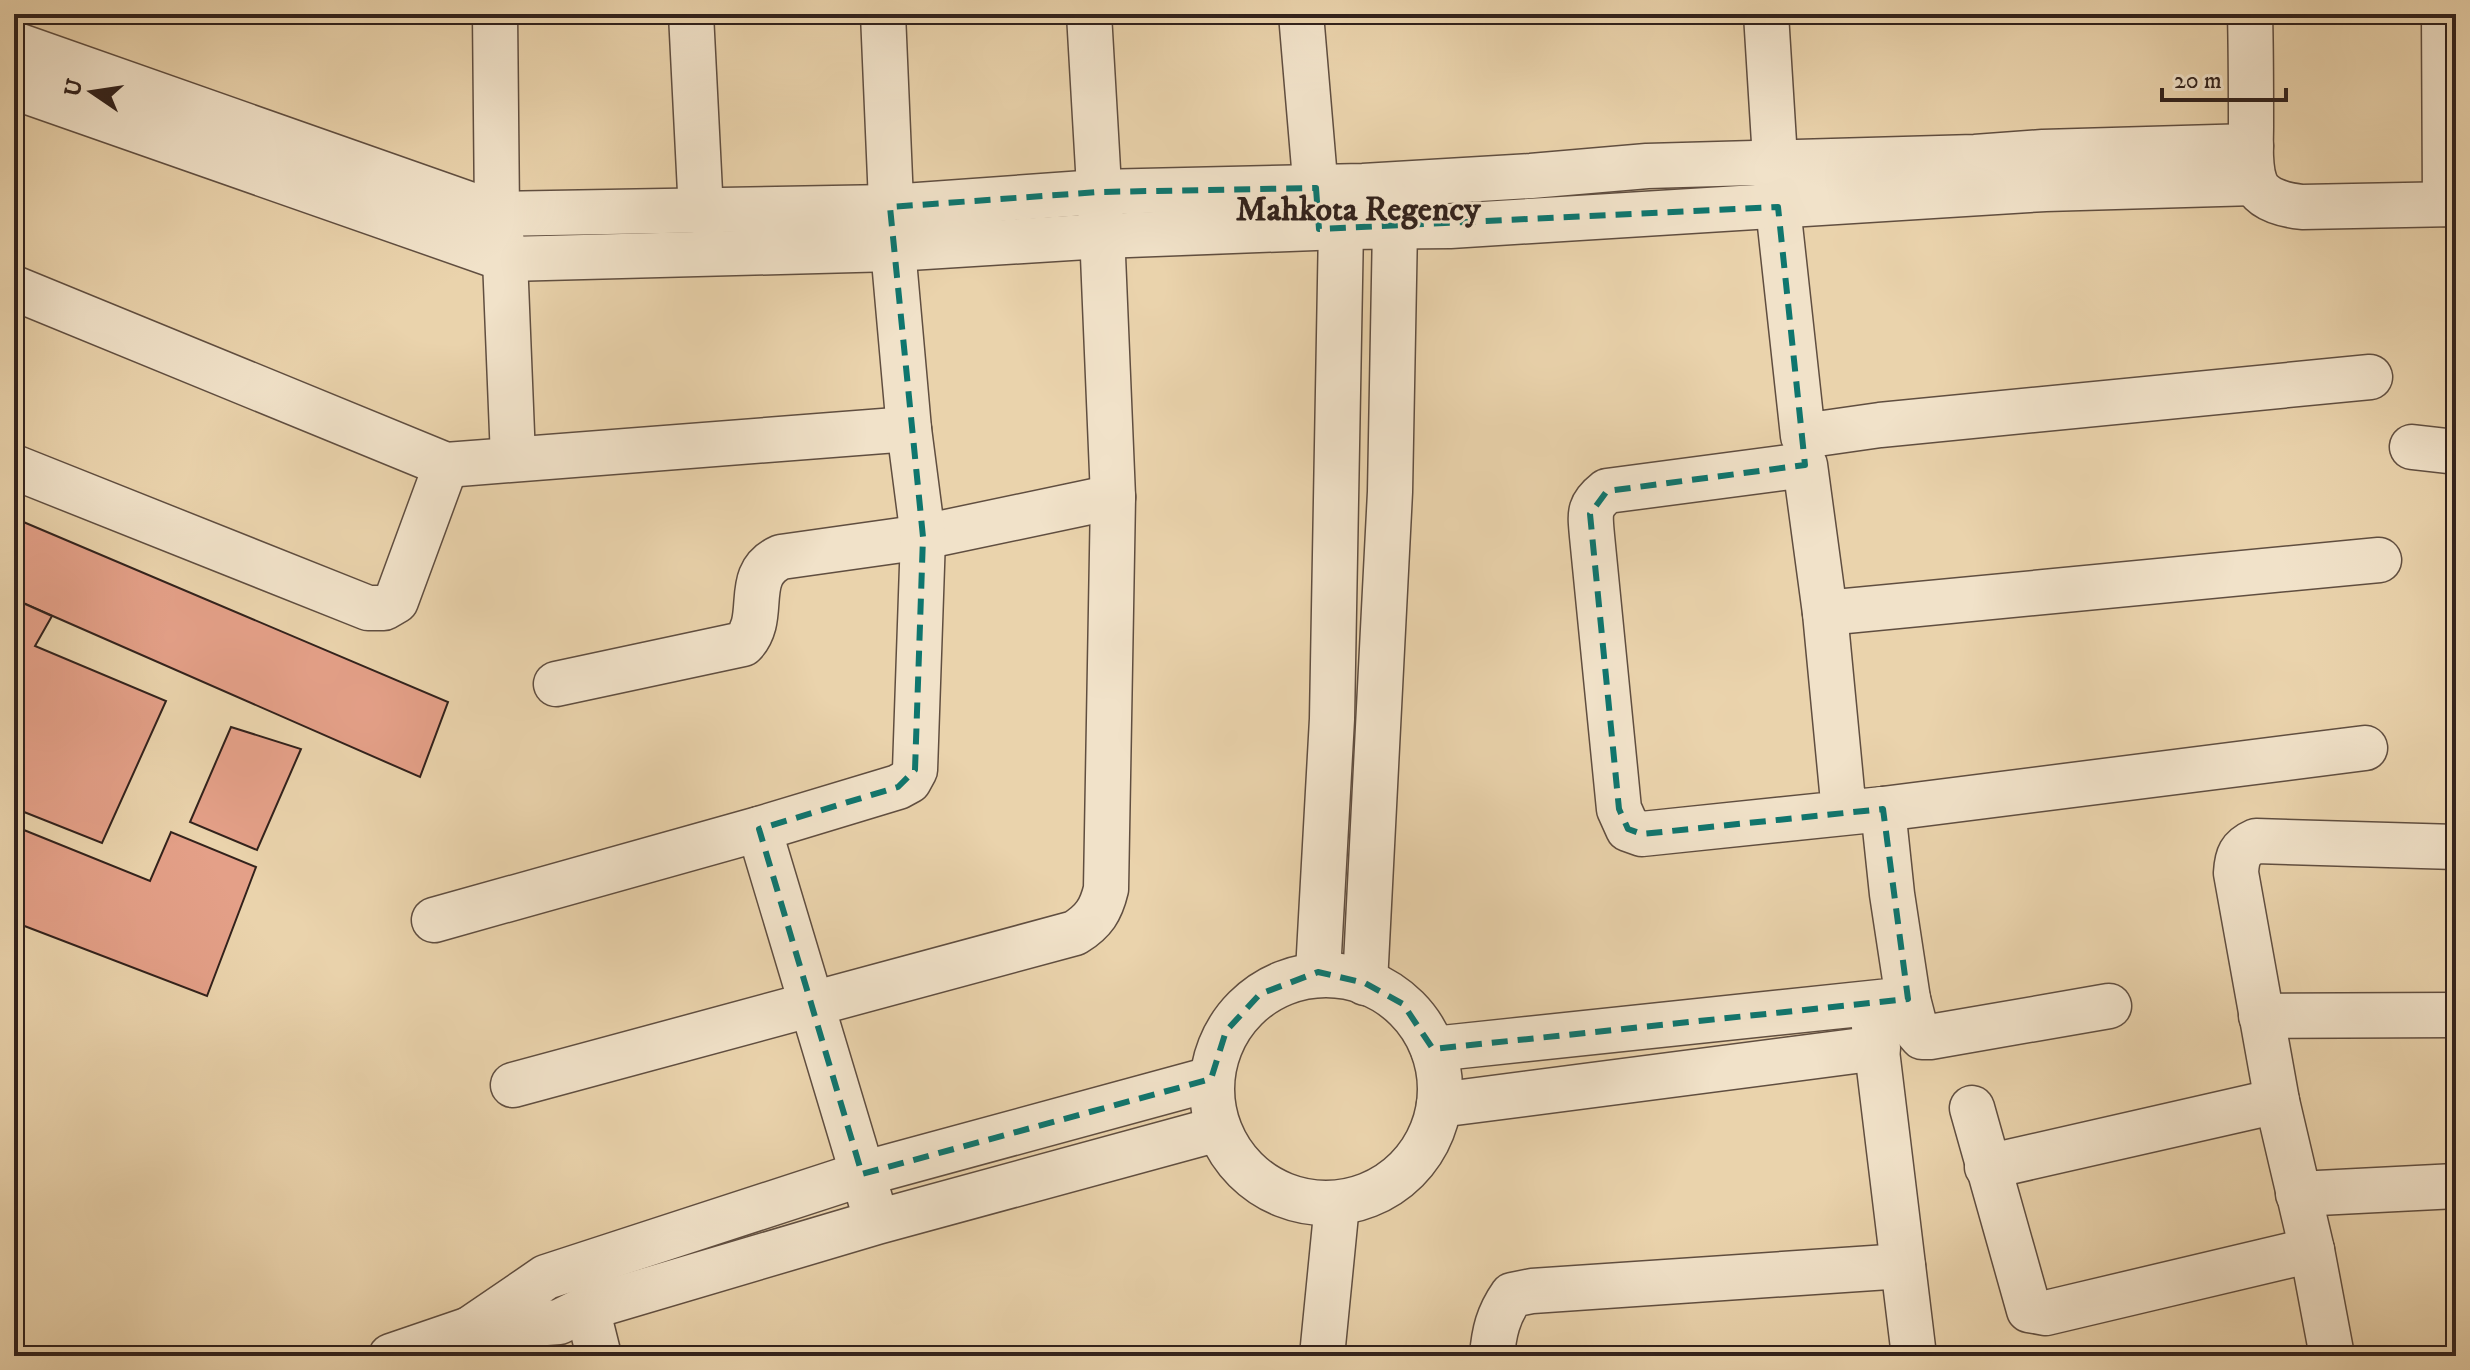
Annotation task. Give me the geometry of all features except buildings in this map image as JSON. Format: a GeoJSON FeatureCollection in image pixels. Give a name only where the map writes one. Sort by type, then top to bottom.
{"type":"FeatureCollection","features":[{"type":"Feature","properties":{"kind":"street"},"geometry":{"type":"LineString","coordinates":[[495,14],[497,214],[505,259],[513,458]]}},
{"type":"Feature","properties":{"kind":"street"},"geometry":{"type":"LineString","coordinates":[[691,14],[701,212]]}},
{"type":"Feature","properties":{"kind":"street"},"geometry":{"type":"LineString","coordinates":[[434,920],[898,787],[909,781],[915,770],[923,537],[909,429],[891,228],[883,14]]}},
{"type":"Feature","properties":{"kind":"street"},"geometry":{"type":"LineString","coordinates":[[513,1085],[1075,933],[1091,923],[1102,907],[1106,889],[1113,497],[1089,14]]}},
{"type":"Feature","properties":{"kind":"street"},"geometry":{"type":"LineString","coordinates":[[1301,14],[1325,215],[1332,719],[1318,972]]}},
{"type":"Feature","properties":{"kind":"street"},"geometry":{"type":"LineString","coordinates":[[1766,14],[1778,207],[1825,613],[1864,811],[1892,894],[1890,1002],[1878,1048],[1914,1356]]}},
{"type":"Feature","properties":{"kind":"street"},"geometry":{"type":"LineString","coordinates":[[2250,14],[2253,164],[2271,199],[2287,206],[2451,204],[2444,14]]}},
{"type":"Feature","properties":{"kind":"street"},"geometry":{"type":"LineString","coordinates":[[14,44],[497,214],[701,212],[891,228],[1102,236],[1325,215],[1531,176],[1647,166],[1776,163],[2253,164]]}},
{"type":"Feature","properties":{"kind":"street"},"geometry":{"type":"LineString","coordinates":[[14,87],[505,259],[891,228],[1098,192],[1325,215],[1395,227],[2045,189],[2253,164]]}},
{"type":"Feature","properties":{"kind":"street"},"geometry":{"type":"LineString","coordinates":[[1365,983],[1389,508],[1395,227]]}},
{"type":"Feature","properties":{"kind":"street"},"geometry":{"type":"LineString","coordinates":[[14,288],[446,465],[909,429]]}},
{"type":"Feature","properties":{"kind":"street"},"geometry":{"type":"LineString","coordinates":[[2365,748],[1864,811],[1642,834],[1628,829],[1619,809],[1590,514],[1595,501],[1607,491],[1804,451],[1880,425],[2370,377]]}},
{"type":"Feature","properties":{"kind":"street"},"geometry":{"type":"LineString","coordinates":[[2412,447],[2456,452]]}},
{"type":"Feature","properties":{"kind":"street"},"geometry":{"type":"LineString","coordinates":[[14,467],[368,608],[384,608],[396,601],[446,465]]}},
{"type":"Feature","properties":{"kind":"street"},"geometry":{"type":"LineString","coordinates":[[556,684],[743,644],[753,628],[761,573],[768,563],[781,557],[923,537],[1113,497]]}},
{"type":"Feature","properties":{"kind":"street"},"geometry":{"type":"LineString","coordinates":[[1825,613],[2379,560]]}},
{"type":"Feature","properties":{"kind":"street"},"geometry":{"type":"LineString","coordinates":[[759,829],[877,1222]]}},
{"type":"Feature","properties":{"kind":"street"},"geometry":{"type":"LineString","coordinates":[[2332,1356],[2312,1250],[2277,1101],[2236,873],[2237,856],[2246,845],[2256,841],[2456,847]]}},
{"type":"Feature","properties":{"kind":"street"},"geometry":{"type":"LineString","coordinates":[[1318,972],[1365,983],[1403,1004],[1433,1049],[1440,1077],[1439,1105],[1428,1141],[1405,1172],[1374,1194],[1337,1204],[1287,1198],[1245,1171],[1218,1129],[1211,1079],[1226,1031],[1260,994],[1318,972]]}},
{"type":"Feature","properties":{"kind":"street"},"geometry":{"type":"LineString","coordinates":[[1433,1049],[1890,1002]]}},
{"type":"Feature","properties":{"kind":"street"},"geometry":{"type":"LineString","coordinates":[[1890,1002],[1922,1037],[2109,1006]]}},
{"type":"Feature","properties":{"kind":"street"},"geometry":{"type":"LineString","coordinates":[[2261,1016],[2456,1015]]}},
{"type":"Feature","properties":{"kind":"street"},"geometry":{"type":"LineString","coordinates":[[1439,1105],[1878,1048]]}},
{"type":"Feature","properties":{"kind":"street"},"geometry":{"type":"LineString","coordinates":[[470,1329],[546,1277],[862,1174],[1211,1079]]}},
{"type":"Feature","properties":{"kind":"street"},"geometry":{"type":"LineString","coordinates":[[1987,1167],[2277,1101]]}},
{"type":"Feature","properties":{"kind":"street"},"geometry":{"type":"LineString","coordinates":[[1972,1108],[2029,1310],[2037,1313],[2312,1250]]}},
{"type":"Feature","properties":{"kind":"street"},"geometry":{"type":"LineString","coordinates":[[391,1356],[470,1329],[559,1322],[587,1308],[877,1222],[1218,1129]]}},
{"type":"Feature","properties":{"kind":"street"},"geometry":{"type":"LineString","coordinates":[[2298,1194],[2456,1186]]}},
{"type":"Feature","properties":{"kind":"street"},"geometry":{"type":"LineString","coordinates":[[1322,1356],[1337,1204]]}},
{"type":"Feature","properties":{"kind":"street"},"geometry":{"type":"LineString","coordinates":[[1492,1356],[1500,1312],[1512,1295],[1532,1291],[1903,1266]]}},
{"type":"Feature","properties":{"kind":"street"},"geometry":{"type":"LineString","coordinates":[[587,1308],[599,1356]]}},
{"type":"Feature","properties":{"kind":"highlighted area"},"geometry":{"type":"Polygon","coordinates":[[[1316,188],[1319,229],[1778,207],[1805,465],[1607,491],[1590,514],[1619,809],[1628,829],[1642,834],[1883,809],[1908,999],[1433,1049],[1403,1004],[1365,983],[1318,972],[1260,994],[1226,1031],[1211,1079],[862,1174],[759,829],[898,787],[915,770],[923,537],[890,207],[1098,192],[1316,188]]]}},
{"type":"Feature","properties":{"kind":"district","name":"Mahkota Regency"},"geometry":{"type":"Point","coordinates":[1358,210]}}]}
